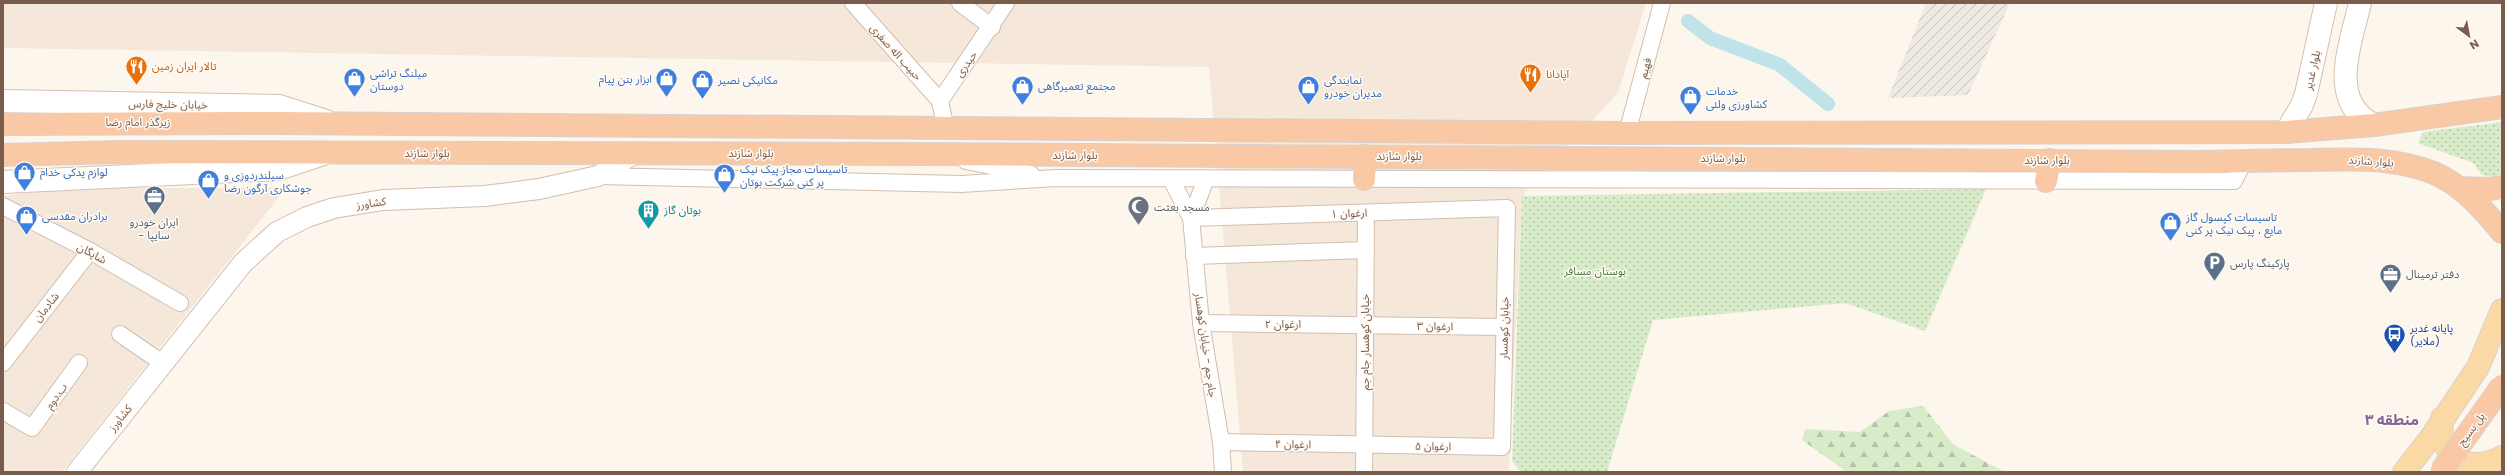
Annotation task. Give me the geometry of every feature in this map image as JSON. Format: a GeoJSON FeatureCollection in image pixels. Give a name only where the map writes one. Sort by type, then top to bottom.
{"type":"FeatureCollection","features":[{"type":"Feature","properties":{"kind":"highway"},"geometry":{"type":"LineString","coordinates":[[331,123],[946,129],[1627,133],[2286,132],[2374,126],[2502,106]]}},
{"type":"Feature","properties":{"kind":"highway","name":"زیرگذر امام رضا"},"geometry":{"type":"LineString","coordinates":[[3,124],[331,123]]}},
{"type":"Feature","properties":{"kind":"highway","name":"بلوار شازند"},"geometry":{"type":"LineString","coordinates":[[3,155],[120,152],[329,152],[1365,156],[2048,170],[2244,161],[2359,159],[2409,165],[2435,174],[2459,188],[2478,205],[2502,232]]}},
{"type":"Feature","properties":{"kind":"highway"},"geometry":{"type":"LineString","coordinates":[[1364,179],[1365,156]]}},
{"type":"Feature","properties":{"kind":"highway"},"geometry":{"type":"LineString","coordinates":[[2459,188],[2490,189],[2502,187]]}},
{"type":"Feature","properties":{"kind":"highway","name":"پل بسیج"},"geometry":{"type":"LineString","coordinates":[[2446,471],[2502,386]]}},
{"type":"Feature","properties":{"kind":"highway","name":"پل بسیج"},"geometry":{"type":"LineString","coordinates":[[2446,471],[2502,408]]}},
{"type":"Feature","properties":{"kind":"main road","name":"بلوار غدیر"},"geometry":{"type":"LineString","coordinates":[[2286,132],[2302,105],[2315,58],[2326,3]]}},
{"type":"Feature","properties":{"kind":"main road"},"geometry":{"type":"LineString","coordinates":[[2360,3],[2345,80],[2350,98],[2359,114],[2374,126]]}},
{"type":"Feature","properties":{"kind":"main road"},"geometry":{"type":"LineString","coordinates":[[2315,58],[2323,67],[2332,68],[2348,61]]}},
{"type":"Feature","properties":{"kind":"main road","name":"خیابان خلیج فارس"},"geometry":{"type":"LineString","coordinates":[[3,101],[279,106],[331,123]]}},
{"type":"Feature","properties":{"kind":"main road"},"geometry":{"type":"LineString","coordinates":[[3,182],[278,169],[329,152]]}},
{"type":"Feature","properties":{"kind":"main road"},"geometry":{"type":"LineString","coordinates":[[2404,472],[2432,436],[2442,418],[2478,367],[2502,310]]}},
{"type":"Feature","properties":{"kind":"main road"},"geometry":{"type":"LineString","coordinates":[[2478,367],[2492,358],[2502,356]]}},
{"type":"Feature","properties":{"kind":"main road"},"geometry":{"type":"LineString","coordinates":[[2442,418],[2441,430],[2443,442],[2449,452],[2459,460],[2470,465],[2482,465],[2502,457]]}},
{"type":"Feature","properties":{"kind":"main road"},"geometry":{"type":"LineString","coordinates":[[2493,472],[2502,460]]}},
{"type":"Feature","properties":{"kind":"street","name":"حبیب اله صفری"},"geometry":{"type":"LineString","coordinates":[[853,3],[940,101]]}},
{"type":"Feature","properties":{"kind":"street"},"geometry":{"type":"LineString","coordinates":[[960,3],[992,28]]}},
{"type":"Feature","properties":{"kind":"street","name":"حیدری"},"geometry":{"type":"LineString","coordinates":[[940,101],[992,28],[1006,3]]}},
{"type":"Feature","properties":{"kind":"street","name":"فهیم"},"geometry":{"type":"LineString","coordinates":[[1627,133],[1662,3]]}},
{"type":"Feature","properties":{"kind":"street"},"geometry":{"type":"LineString","coordinates":[[940,101],[946,129]]}},
{"type":"Feature","properties":{"kind":"street","name":"کشاورز"},"geometry":{"type":"LineString","coordinates":[[77,472],[243,263],[277,232],[307,217],[334,208],[382,200],[485,196],[538,189],[598,176],[635,153]]}},
{"type":"Feature","properties":{"kind":"street"},"geometry":{"type":"LineString","coordinates":[[923,154],[1056,178]]}},
{"type":"Feature","properties":{"kind":"street"},"geometry":{"type":"LineString","coordinates":[[598,176],[961,184],[1056,178],[1364,179],[2048,170]]}},
{"type":"Feature","properties":{"kind":"street"},"geometry":{"type":"LineString","coordinates":[[1171,179],[1191,218]]}},
{"type":"Feature","properties":{"kind":"street"},"geometry":{"type":"LineString","coordinates":[[1191,218],[1206,179]]}},
{"type":"Feature","properties":{"kind":"street","name":"شایگان"},"geometry":{"type":"LineString","coordinates":[[3,206],[90,251],[180,303]]}},
{"type":"Feature","properties":{"kind":"street","name":"ارغوان ۱"},"geometry":{"type":"LineString","coordinates":[[1191,218],[1507,208]]}},
{"type":"Feature","properties":{"kind":"street","name":"خیابان کوهسار"},"geometry":{"type":"LineString","coordinates":[[1502,447],[1507,208]]}},
{"type":"Feature","properties":{"kind":"street","name":"خیابان کوهسار جام جم"},"geometry":{"type":"LineString","coordinates":[[1364,472],[1366,213]]}},
{"type":"Feature","properties":{"kind":"street","name":"جام جم - خیابان کوهسار"},"geometry":{"type":"LineString","coordinates":[[1191,218],[1201,323],[1221,442],[1223,472]]}},
{"type":"Feature","properties":{"kind":"street"},"geometry":{"type":"LineString","coordinates":[[1194,256],[1366,250]]}},
{"type":"Feature","properties":{"kind":"street","name":"شادمان"},"geometry":{"type":"LineString","coordinates":[[3,363],[90,251]]}},
{"type":"Feature","properties":{"kind":"street","name":"ارغوان ۲"},"geometry":{"type":"LineString","coordinates":[[1201,323],[1366,324]]}},
{"type":"Feature","properties":{"kind":"street","name":"ارغوان ۳"},"geometry":{"type":"LineString","coordinates":[[1366,324],[1504,327]]}},
{"type":"Feature","properties":{"kind":"street"},"geometry":{"type":"LineString","coordinates":[[120,334],[164,364]]}},
{"type":"Feature","properties":{"kind":"street","name":"ب.دوم"},"geometry":{"type":"LineString","coordinates":[[3,411],[32,428],[80,364]]}},
{"type":"Feature","properties":{"kind":"street","name":"ارغوان ۴"},"geometry":{"type":"LineString","coordinates":[[1221,442],[1365,445]]}},
{"type":"Feature","properties":{"kind":"street","name":"ارغوان ۵"},"geometry":{"type":"LineString","coordinates":[[1365,445],[1502,447]]}},
{"type":"Feature","properties":{"kind":"shaded area"},"geometry":{"type":"Polygon","coordinates":[[[3,3],[1646,3],[1618,93],[1522,196],[1509,472],[1243,472],[1209,67],[3,48],[3,3]]]}},
{"type":"Feature","properties":{"kind":"shaded area"},"geometry":{"type":"Polygon","coordinates":[[[1926,3],[2010,3],[1968,95],[1888,98],[1926,3]]]}},
{"type":"Feature","properties":{"kind":"shaded area"},"geometry":{"type":"Polygon","coordinates":[[[64,188],[286,188],[62,472],[3,472],[3,196],[64,188]]]}},
{"type":"Feature","properties":{"kind":"green space"},"geometry":{"type":"Polygon","coordinates":[[[2502,122],[2502,176],[2499,178],[2482,175],[2473,163],[2418,143],[2423,132],[2502,122]]]}},
{"type":"Feature","properties":{"kind":"green space","name":"بوستان مسافر"},"geometry":{"type":"Polygon","coordinates":[[[1986,189],[1925,331],[1845,303],[1653,320],[1607,472],[1521,472],[1512,461],[1522,196],[1986,189]]]}},
{"type":"Feature","properties":{"kind":"green space"},"geometry":{"type":"Polygon","coordinates":[[[1923,406],[1954,445],[2005,472],[1847,472],[1802,440],[1805,429],[1860,432],[1889,411],[1923,406]]]}},
{"type":"Feature","properties":{"kind":"waterway"},"geometry":{"type":"LineString","coordinates":[[1688,21],[1710,38],[1780,65],[1828,104]]}},
{"type":"Feature","properties":{"kind":"place","name":"تالار ایران زمین"},"geometry":{"type":"Point","coordinates":[136,86]}},
{"type":"Feature","properties":{"kind":"place","name":"آپادانا"},"geometry":{"type":"Point","coordinates":[1530,94]}},
{"type":"Feature","properties":{"kind":"place","name":"میلنگ تراشی دوستان"},"geometry":{"type":"Point","coordinates":[355,98]}},
{"type":"Feature","properties":{"kind":"place","name":"ابزار بتن پیام"},"geometry":{"type":"Point","coordinates":[667,98]}},
{"type":"Feature","properties":{"kind":"place","name":"مکانیکی نصیر"},"geometry":{"type":"Point","coordinates":[702,100]}},
{"type":"Feature","properties":{"kind":"place","name":"مجتمع تعمیرگاهی"},"geometry":{"type":"Point","coordinates":[1022,106]}},
{"type":"Feature","properties":{"kind":"place","name":"نمایندگی مدیران خودرو"},"geometry":{"type":"Point","coordinates":[1308,106]}},
{"type":"Feature","properties":{"kind":"place","name":"خدمات کشاورزی ولئی"},"geometry":{"type":"Point","coordinates":[1690,116]}},
{"type":"Feature","properties":{"kind":"place","name":"لوازم یدکی خدام"},"geometry":{"type":"Point","coordinates":[24,192]}},
{"type":"Feature","properties":{"kind":"place","name":"تاسیسات مجاز پیک نیک پر کنی شرکت بوتان"},"geometry":{"type":"Point","coordinates":[724,194]}},
{"type":"Feature","properties":{"kind":"place","name":"سیلندردوزی و جوشکاری آرگون رضا"},"geometry":{"type":"Point","coordinates":[209,200]}},
{"type":"Feature","properties":{"kind":"place","name":"ایران خودرو - سایپا"},"geometry":{"type":"Point","coordinates":[154,216]}},
{"type":"Feature","properties":{"kind":"place","name":"مسجد بعثت"},"geometry":{"type":"Point","coordinates":[1138,226]}},
{"type":"Feature","properties":{"kind":"place","name":"بوتان گاز"},"geometry":{"type":"Point","coordinates":[648,230]}},
{"type":"Feature","properties":{"kind":"place","name":"برادران مقدسی"},"geometry":{"type":"Point","coordinates":[27,236]}},
{"type":"Feature","properties":{"kind":"place","name":"تاسیسات کپسول گاز مایع ، پیک نیک پر کنی"},"geometry":{"type":"Point","coordinates":[2170,242]}},
{"type":"Feature","properties":{"kind":"place","name":"پارکینگ پارس"},"geometry":{"type":"Point","coordinates":[2214,282]}},
{"type":"Feature","properties":{"kind":"place","name":"دفتر ترمینال"},"geometry":{"type":"Point","coordinates":[2391,294]}},
{"type":"Feature","properties":{"kind":"place","name":"پایانه غدیر (ملایر)"},"geometry":{"type":"Point","coordinates":[2394,354]}},
{"type":"Feature","properties":{"kind":"district","name":"منطقه ۳"},"geometry":{"type":"Point","coordinates":[2392,420]}}]}
